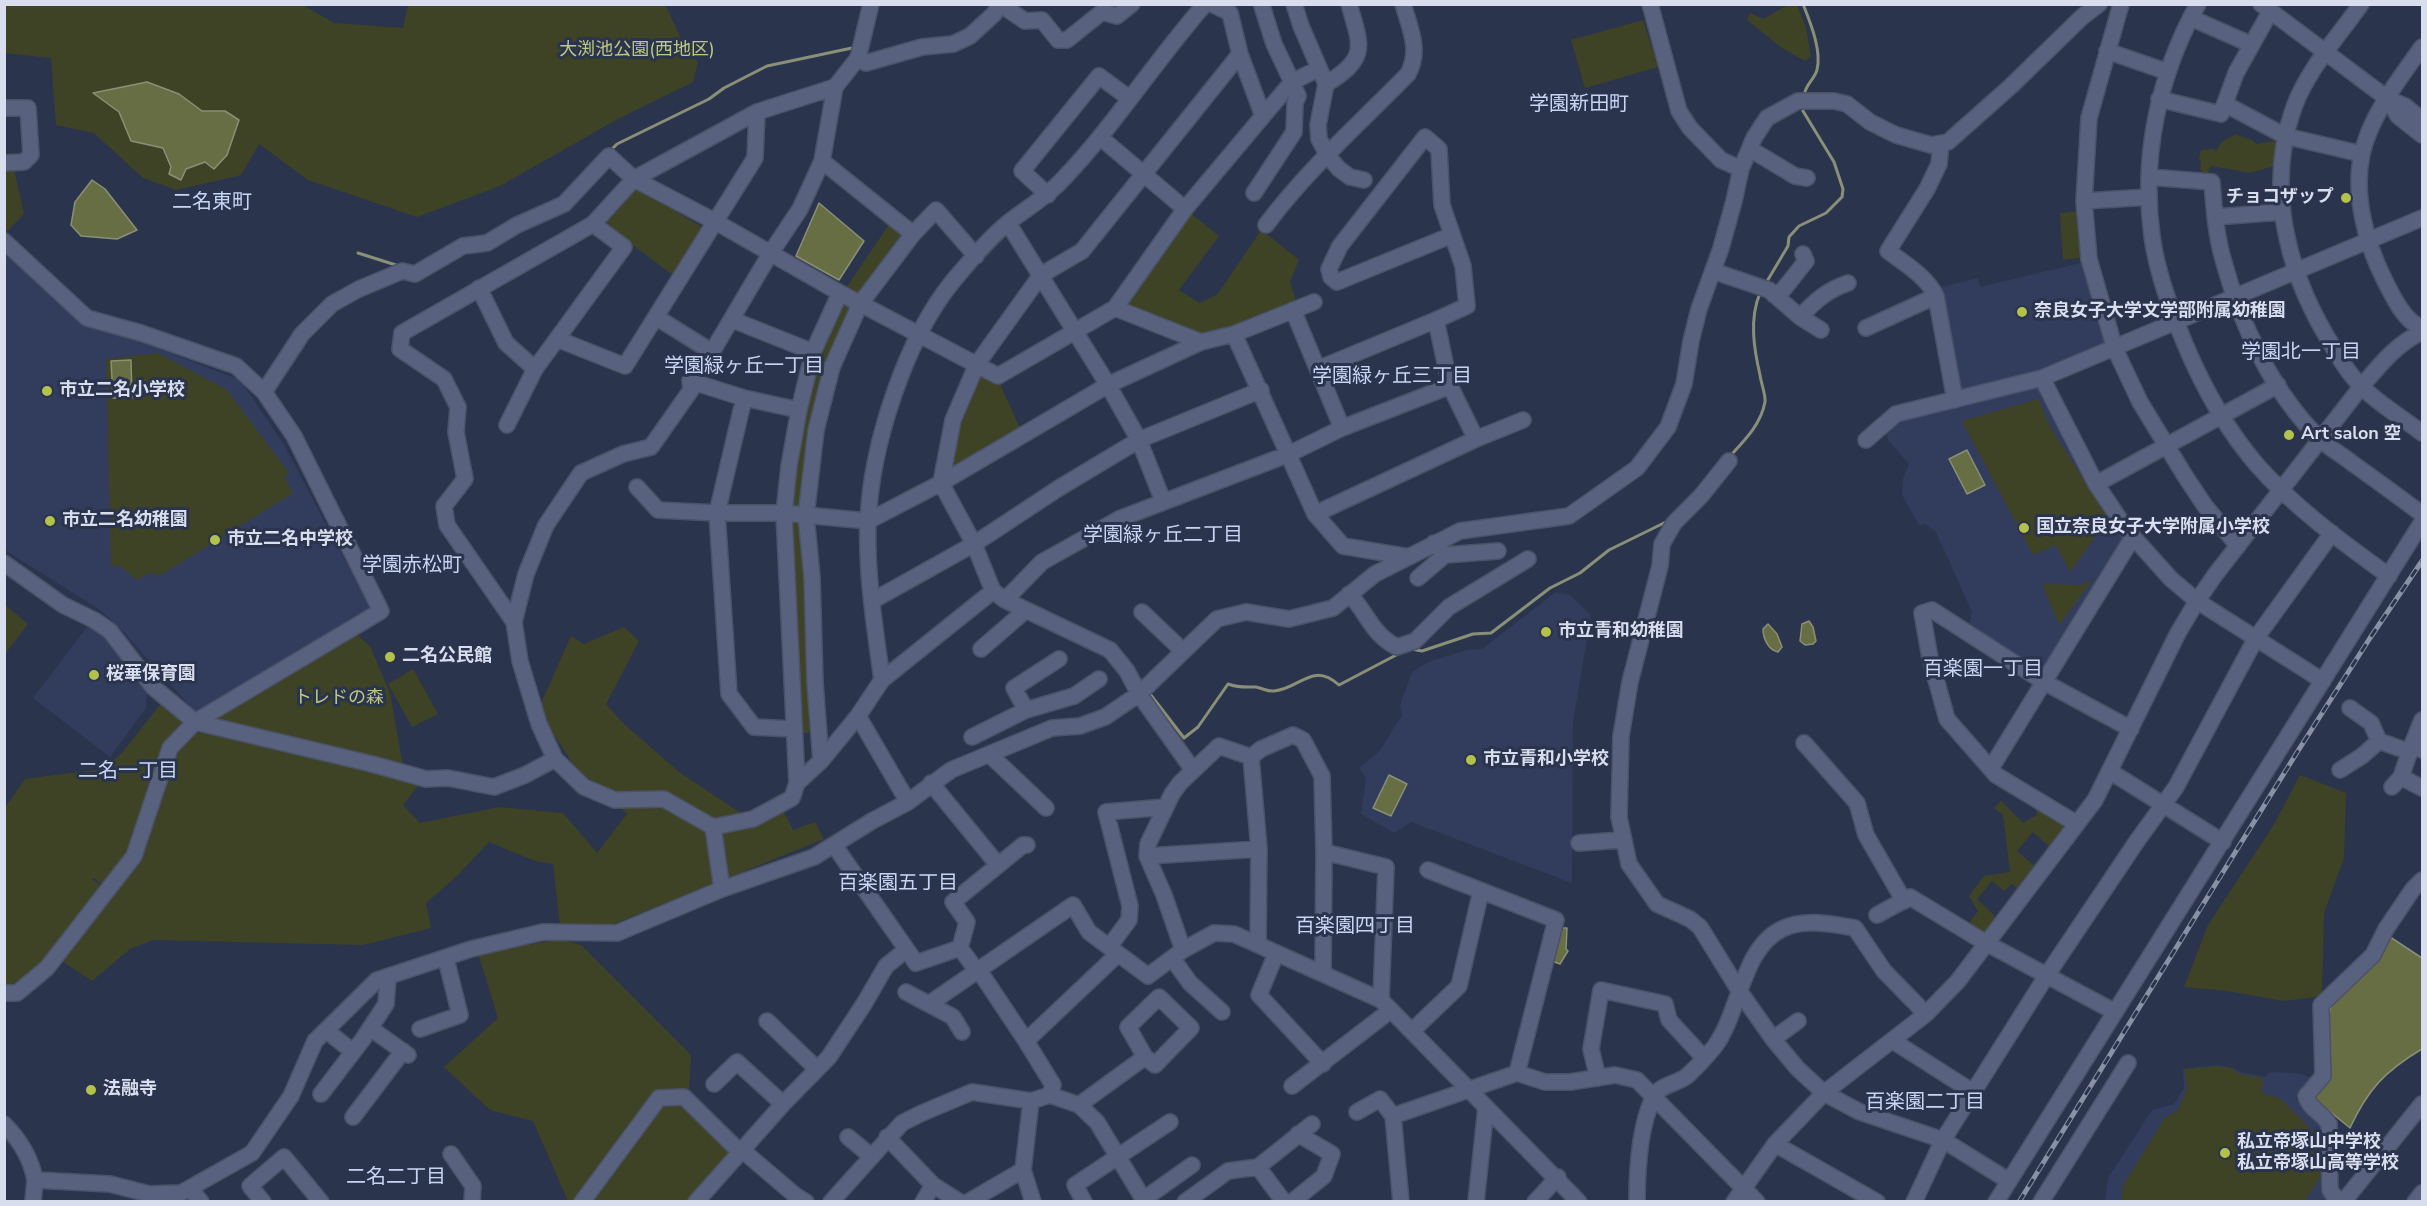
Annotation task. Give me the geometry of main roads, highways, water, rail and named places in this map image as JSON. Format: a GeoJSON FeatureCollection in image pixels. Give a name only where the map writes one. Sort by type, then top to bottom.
{"type":"FeatureCollection","features":[{"type":"Feature","properties":{"kind":"waterway"},"geometry":{"type":"LineString","coordinates":[[1803,4],[1818,54],[1816,74],[1804,96]]}},
{"type":"Feature","properties":{"kind":"waterway"},"geometry":{"type":"LineString","coordinates":[[611,150],[617,144],[709,99],[724,88],[767,66],[852,48],[856,50]]}},
{"type":"Feature","properties":{"kind":"waterway"},"geometry":{"type":"LineString","coordinates":[[1766,283],[1788,246],[1789,237],[1799,226],[1826,213],[1842,197],[1843,189],[1834,162],[1803,111],[1803,105]]}},
{"type":"Feature","properties":{"kind":"waterway"},"geometry":{"type":"LineString","coordinates":[[358,253],[399,266]]}},
{"type":"Feature","properties":{"kind":"waterway"},"geometry":{"type":"LineString","coordinates":[[1730,456],[1756,425],[1765,402],[1754,334],[1755,313],[1760,293]]}},
{"type":"Feature","properties":{"kind":"waterway"},"geometry":{"type":"LineString","coordinates":[[1411,649],[1422,651],[1473,634],[1491,633],[1550,588],[1580,573],[1609,550],[1668,521]]}},
{"type":"Feature","properties":{"kind":"waterway"},"geometry":{"type":"LineString","coordinates":[[1150,694],[1184,738],[1198,727],[1228,684],[1274,691],[1306,678],[1321,676],[1330,678],[1339,685],[1400,653]]}},
{"type":"Feature","properties":{"kind":"railway"},"geometry":{"type":"LineString","coordinates":[[2019,1202],[2296,754],[2422,561]]}},
{"type":"Feature","properties":{"kind":"place","name":"チョコザップ"},"geometry":{"type":"Point","coordinates":[2346,198]}},
{"type":"Feature","properties":{"kind":"place","name":"奈良女子大学文学部附属幼稚園"},"geometry":{"type":"Point","coordinates":[2022,312]}},
{"type":"Feature","properties":{"kind":"place","name":"市立二名小学校"},"geometry":{"type":"Point","coordinates":[47,391]}},
{"type":"Feature","properties":{"kind":"place","name":"Art salon 空"},"geometry":{"type":"Point","coordinates":[2289,435]}},
{"type":"Feature","properties":{"kind":"place","name":"市立二名幼稚園"},"geometry":{"type":"Point","coordinates":[50,521]}},
{"type":"Feature","properties":{"kind":"place","name":"国立奈良女子大学附属小学校"},"geometry":{"type":"Point","coordinates":[2024,528]}},
{"type":"Feature","properties":{"kind":"place","name":"市立二名中学校"},"geometry":{"type":"Point","coordinates":[215,540]}},
{"type":"Feature","properties":{"kind":"place","name":"市立青和幼稚園"},"geometry":{"type":"Point","coordinates":[1546,632]}},
{"type":"Feature","properties":{"kind":"place","name":"二名公民館"},"geometry":{"type":"Point","coordinates":[390,657]}},
{"type":"Feature","properties":{"kind":"place","name":"桜華保育園"},"geometry":{"type":"Point","coordinates":[94,675]}},
{"type":"Feature","properties":{"kind":"place","name":"市立青和小学校"},"geometry":{"type":"Point","coordinates":[1471,760]}},
{"type":"Feature","properties":{"kind":"place","name":"法融寺"},"geometry":{"type":"Point","coordinates":[91,1090]}},
{"type":"Feature","properties":{"kind":"place","name":"私立帝塚山中学校 私立帝塚山高等学校"},"geometry":{"type":"Point","coordinates":[2225,1153]}},
{"type":"Feature","properties":{"kind":"district","name":"学園新田町"},"geometry":{"type":"Point","coordinates":[1579,105]}},
{"type":"Feature","properties":{"kind":"district","name":"二名東町"},"geometry":{"type":"Point","coordinates":[212,203]}},
{"type":"Feature","properties":{"kind":"district","name":"学園北一丁目"},"geometry":{"type":"Point","coordinates":[2301,353]}},
{"type":"Feature","properties":{"kind":"district","name":"学園緑ヶ丘一丁目"},"geometry":{"type":"Point","coordinates":[744,367]}},
{"type":"Feature","properties":{"kind":"district","name":"学園緑ヶ丘三丁目"},"geometry":{"type":"Point","coordinates":[1392,377]}},
{"type":"Feature","properties":{"kind":"district","name":"学園緑ヶ丘二丁目"},"geometry":{"type":"Point","coordinates":[1163,536]}},
{"type":"Feature","properties":{"kind":"district","name":"学園赤松町"},"geometry":{"type":"Point","coordinates":[412,566]}},
{"type":"Feature","properties":{"kind":"district","name":"百楽園一丁目"},"geometry":{"type":"Point","coordinates":[1983,670]}},
{"type":"Feature","properties":{"kind":"district","name":"二名一丁目"},"geometry":{"type":"Point","coordinates":[128,772]}},
{"type":"Feature","properties":{"kind":"district","name":"百楽園五丁目"},"geometry":{"type":"Point","coordinates":[898,884]}},
{"type":"Feature","properties":{"kind":"district","name":"百楽園四丁目"},"geometry":{"type":"Point","coordinates":[1355,927]}},
{"type":"Feature","properties":{"kind":"district","name":"百楽園二丁目"},"geometry":{"type":"Point","coordinates":[1925,1103]}},
{"type":"Feature","properties":{"kind":"district","name":"二名二丁目"},"geometry":{"type":"Point","coordinates":[396,1178]}},
{"type":"Feature","properties":{"kind":"park label","name":"大渕池公園(西地区)"},"geometry":{"type":"Point","coordinates":[637,51]}},
{"type":"Feature","properties":{"kind":"park label","name":"トレドの森"},"geometry":{"type":"Point","coordinates":[339,699]}}]}
